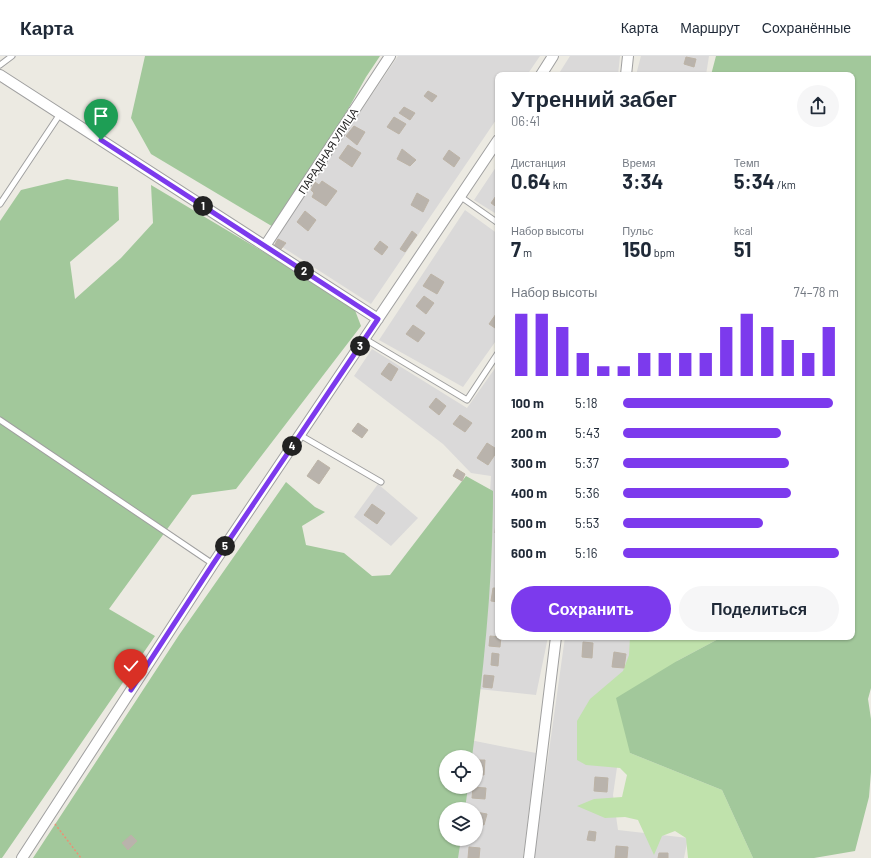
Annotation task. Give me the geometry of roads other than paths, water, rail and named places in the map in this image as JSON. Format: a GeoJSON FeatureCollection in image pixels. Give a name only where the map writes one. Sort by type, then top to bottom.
{"type":"FeatureCollection","features":[{"type":"Feature","properties":{"kind":"street","name":"ПАРАДНАЯ УЛИЦА"},"geometry":{"type":"LineString","coordinates":[[265,246],[390,56]]}},
{"type":"Feature","properties":{"kind":"street"},"geometry":{"type":"LineString","coordinates":[[543,72],[553,56]]}},
{"type":"Feature","properties":{"kind":"street"},"geometry":{"type":"LineString","coordinates":[[626,72],[628,56]]}},
{"type":"Feature","properties":{"kind":"street"},"geometry":{"type":"LineString","coordinates":[[0,75],[378,319]]}},
{"type":"Feature","properties":{"kind":"street"},"geometry":{"type":"LineString","coordinates":[[22,858],[213,564],[495,145]]}},
{"type":"Feature","properties":{"kind":"street"},"geometry":{"type":"LineString","coordinates":[[529,858],[556,640]]}},
{"type":"Feature","properties":{"kind":"lane"},"geometry":{"type":"LineString","coordinates":[[0,65],[12,56]]}},
{"type":"Feature","properties":{"kind":"lane"},"geometry":{"type":"LineString","coordinates":[[0,204],[60,114]]}},
{"type":"Feature","properties":{"kind":"lane"},"geometry":{"type":"LineString","coordinates":[[461,197],[495,221]]}},
{"type":"Feature","properties":{"kind":"lane"},"geometry":{"type":"LineString","coordinates":[[365,339],[467,400],[495,358]]}},
{"type":"Feature","properties":{"kind":"lane"},"geometry":{"type":"LineString","coordinates":[[0,420],[213,564]]}},
{"type":"Feature","properties":{"kind":"lane"},"geometry":{"type":"LineString","coordinates":[[300,435],[381,482]]}}]}
